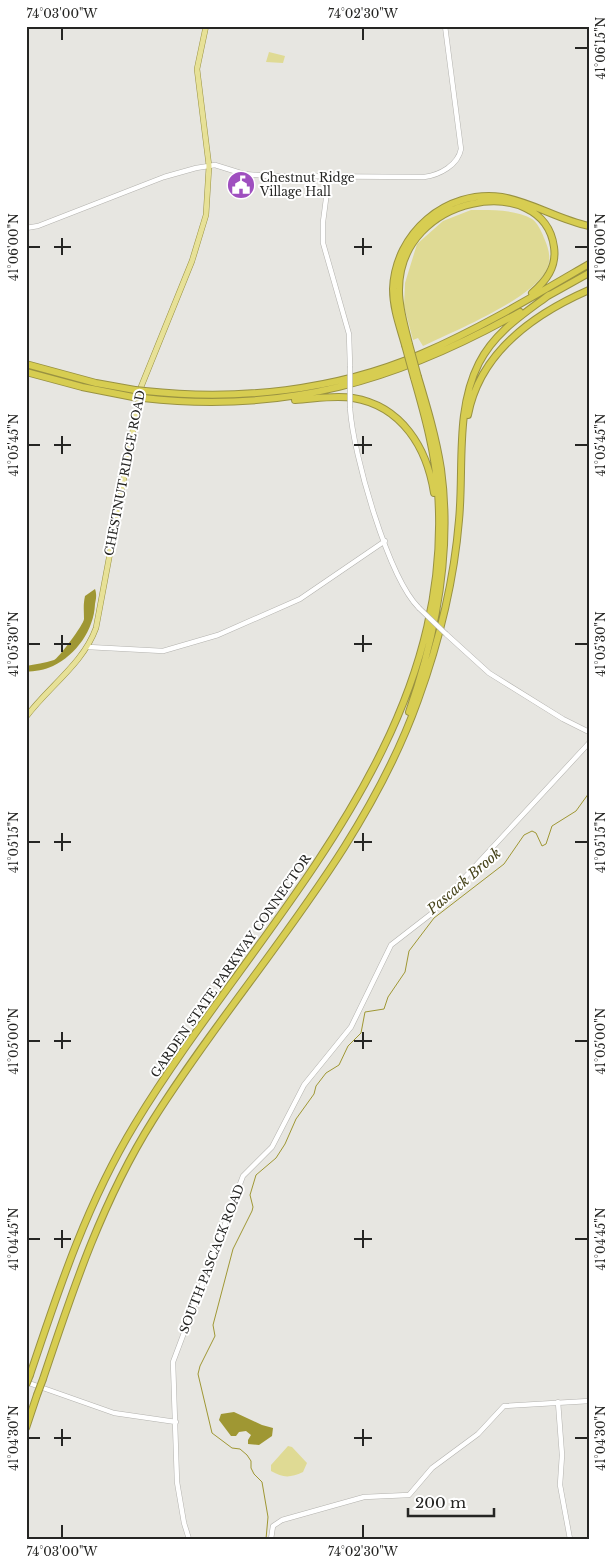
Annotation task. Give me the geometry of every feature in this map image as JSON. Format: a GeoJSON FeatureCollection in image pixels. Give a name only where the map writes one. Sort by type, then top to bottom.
{"type":"FeatureCollection","features":[{"type":"Feature","properties":{"kind":"highway"},"geometry":{"type":"LineString","coordinates":[[386,774],[410,709],[426,653],[436,606],[444,518],[441,470],[435,439],[394,299],[396,267],[412,234],[439,210],[468,198],[500,197],[589,226]]}},
{"type":"Feature","properties":{"kind":"highway"},"geometry":{"type":"LineString","coordinates":[[407,345],[399,298],[402,264],[408,250],[422,230],[438,217],[455,208],[479,202],[509,204],[530,212],[546,226],[554,246],[552,268],[543,283],[519,304]]}},
{"type":"Feature","properties":{"kind":"highway"},"geometry":{"type":"LineString","coordinates":[[144,394],[241,394],[287,390],[381,369],[422,354],[519,304],[589,264]]}},
{"type":"Feature","properties":{"kind":"highway"},"geometry":{"type":"LineString","coordinates":[[248,401],[320,392],[390,374],[459,345],[589,273]]}},
{"type":"Feature","properties":{"kind":"highway"},"geometry":{"type":"LineString","coordinates":[[463,446],[472,399],[482,376],[494,357],[510,339],[534,320],[589,290]]}},
{"type":"Feature","properties":{"kind":"highway"},"geometry":{"type":"LineString","coordinates":[[386,774],[418,700],[445,607],[459,524],[468,393],[483,355],[508,326],[549,295]]}},
{"type":"Feature","properties":{"kind":"highway"},"geometry":{"type":"LineString","coordinates":[[26,364],[134,393]]}},
{"type":"Feature","properties":{"kind":"highway"},"geometry":{"type":"LineString","coordinates":[[26,372],[82,387],[209,402],[346,398],[370,403],[397,418],[418,442],[428,466],[436,502],[438,554]]}},
{"type":"Feature","properties":{"kind":"highway"},"geometry":{"type":"LineString","coordinates":[[416,377],[436,471],[439,513],[438,554]]}},
{"type":"Feature","properties":{"kind":"highway","name":"GARDEN STATE PARKWAY CONNECTOR"},"geometry":{"type":"LineString","coordinates":[[26,1384],[77,1239],[100,1186],[125,1140],[158,1088],[324,853],[374,768],[398,716],[415,666],[428,615],[438,554]]}},
{"type":"Feature","properties":{"kind":"highway","name":"GARDEN STATE PARKWAY CONNECTOR"},"geometry":{"type":"LineString","coordinates":[[26,1428],[88,1248],[130,1158],[169,1096],[342,850],[386,774]]}},
{"type":"Feature","properties":{"kind":"main road","name":"CHESTNUT RIDGE ROAD"},"geometry":{"type":"LineString","coordinates":[[26,716],[88,647],[99,615],[141,387],[200,238],[207,204],[209,166],[197,62],[206,26]]}},
{"type":"Feature","properties":{"kind":"street"},"geometry":{"type":"LineString","coordinates":[[26,228],[38,226],[175,173],[209,166],[222,166],[251,175],[430,176],[455,162],[461,149],[445,26]]}},
{"type":"Feature","properties":{"kind":"street"},"geometry":{"type":"LineString","coordinates":[[329,176],[322,222],[323,244],[349,334],[350,408],[353,436],[359,466],[402,585],[419,608],[489,673],[563,719],[589,732]]}},
{"type":"Feature","properties":{"kind":"street"},"geometry":{"type":"LineString","coordinates":[[88,647],[163,651],[218,635],[300,599],[385,540]]}},
{"type":"Feature","properties":{"kind":"street","name":"SOUTH PASCACK ROAD"},"geometry":{"type":"LineString","coordinates":[[189,1539],[184,1523],[177,1482],[173,1362],[243,1176],[272,1147],[304,1085],[351,1027],[391,945],[431,914],[589,743]]}},
{"type":"Feature","properties":{"kind":"street"},"geometry":{"type":"LineString","coordinates":[[26,1384],[114,1413],[176,1422]]}},
{"type":"Feature","properties":{"kind":"street"},"geometry":{"type":"LineString","coordinates":[[272,1539],[273,1526],[282,1520],[364,1497],[407,1496],[415,1490],[432,1468],[482,1431],[500,1409],[509,1405],[589,1401]]}},
{"type":"Feature","properties":{"kind":"street"},"geometry":{"type":"LineString","coordinates":[[558,1402],[562,1458],[560,1485],[570,1539]]}},
{"type":"Feature","properties":{"kind":"shaded area"},"geometry":{"type":"Polygon","coordinates":[[[269,52],[285,56],[283,63],[266,62],[269,52]]]}},
{"type":"Feature","properties":{"kind":"shaded area"},"geometry":{"type":"Polygon","coordinates":[[[471,210],[518,213],[532,219],[539,227],[547,246],[549,254],[548,267],[537,282],[508,304],[423,346],[418,338],[413,340],[404,306],[405,283],[417,244],[443,221],[471,210]]]}},
{"type":"Feature","properties":{"kind":"shaded area"},"geometry":{"type":"Polygon","coordinates":[[[95,589],[94,614],[82,641],[69,655],[53,666],[26,672],[26,666],[54,660],[60,654],[83,622],[85,596],[95,589]]]}},
{"type":"Feature","properties":{"kind":"shaded area"},"geometry":{"type":"Polygon","coordinates":[[[234,1412],[273,1428],[272,1436],[259,1445],[248,1444],[251,1435],[246,1431],[239,1432],[236,1436],[231,1436],[219,1420],[221,1414],[234,1412]]]}},
{"type":"Feature","properties":{"kind":"shaded area"},"geometry":{"type":"Polygon","coordinates":[[[288,1446],[292,1447],[307,1463],[303,1472],[287,1476],[279,1475],[271,1471],[271,1465],[288,1446]]]}},
{"type":"Feature","properties":{"kind":"waterway","name":"Pascack Brook"},"geometry":{"type":"LineString","coordinates":[[266,1539],[268,1517],[262,1482],[254,1474],[251,1468],[251,1461],[247,1455],[240,1449],[232,1448],[212,1433],[198,1374],[215,1336],[213,1325],[233,1249],[252,1211],[250,1195],[256,1175],[276,1158],[285,1144],[296,1119],[314,1094],[316,1086],[326,1073],[339,1065],[348,1046],[361,1033],[365,1012],[384,1009],[388,997],[405,972],[409,951],[434,918],[504,864],[524,835],[532,831],[536,833],[542,846],[546,844],[552,826],[576,811],[589,793]]}},
{"type":"Feature","properties":{"kind":"place","name":"Chestnut Ridge Village Hall"},"geometry":{"type":"Point","coordinates":[241,185]}}]}
